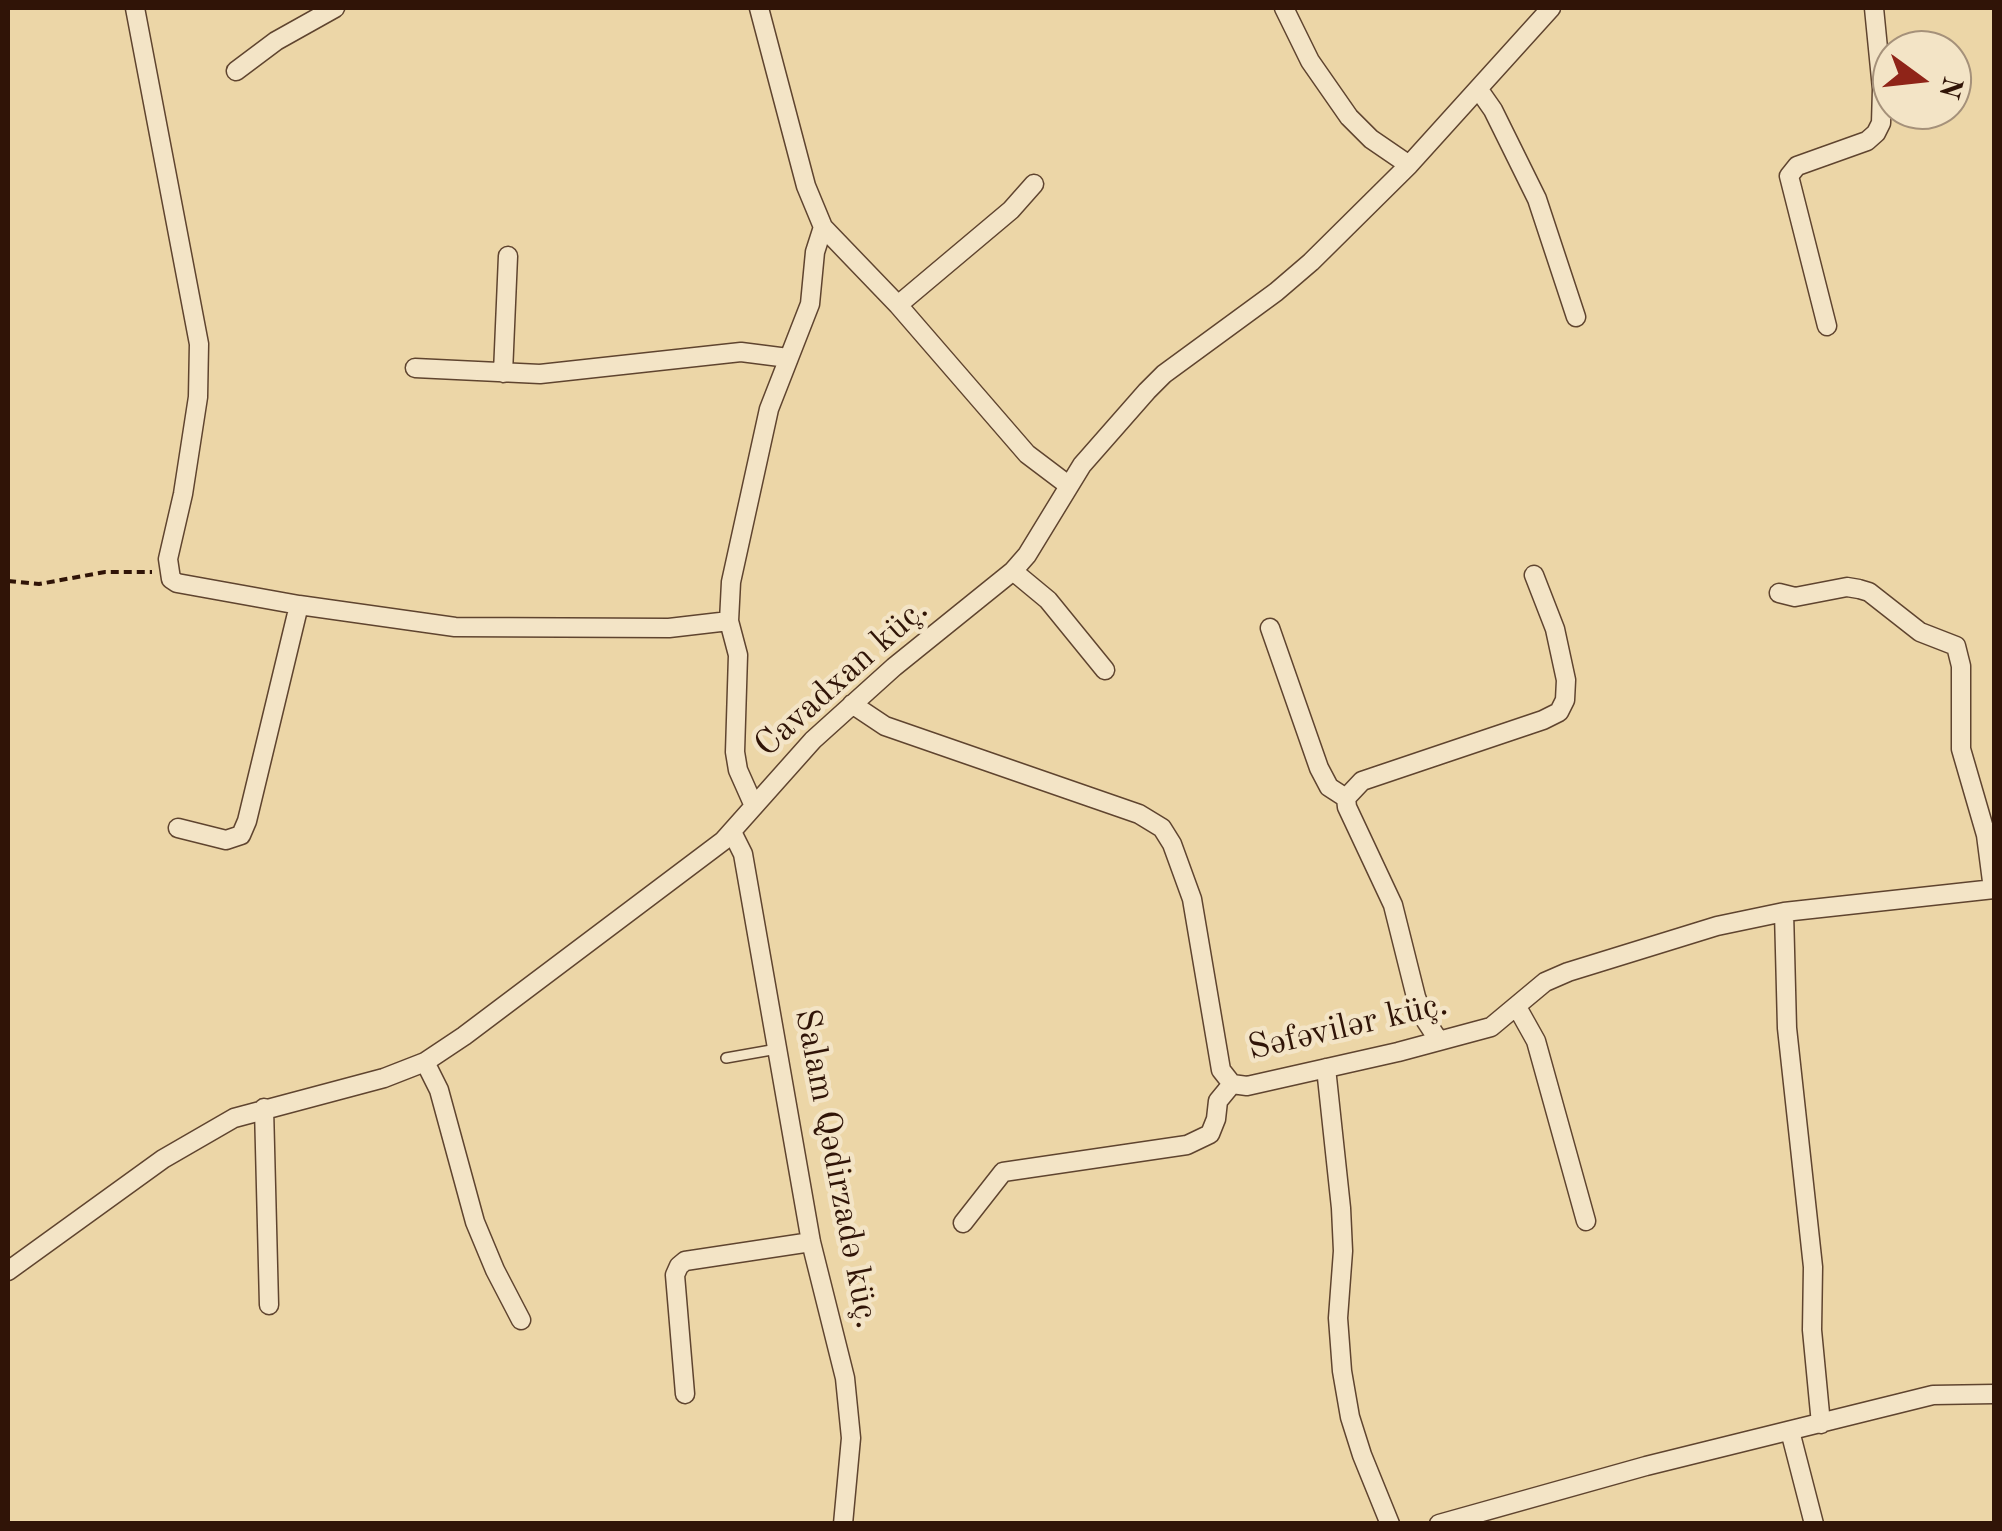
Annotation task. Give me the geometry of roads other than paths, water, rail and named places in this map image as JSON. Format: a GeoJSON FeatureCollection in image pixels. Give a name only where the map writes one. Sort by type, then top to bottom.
{"type":"FeatureCollection","features":[{"type":"Feature","properties":{"kind":"street"},"geometry":{"type":"LineString","coordinates":[[135,8],[199,344],[198,398],[168,572],[177,583],[299,605],[486,628],[669,628],[729,621]]}},
{"type":"Feature","properties":{"kind":"street"},"geometry":{"type":"LineString","coordinates":[[236,70],[276,40],[335,8]]}},
{"type":"Feature","properties":{"kind":"street"},"geometry":{"type":"LineString","coordinates":[[760,8],[806,186],[824,227],[1028,454],[1068,485]]}},
{"type":"Feature","properties":{"kind":"street"},"geometry":{"type":"LineString","coordinates":[[1284,8],[1310,61],[1349,117],[1371,139],[1409,165]]}},
{"type":"Feature","properties":{"kind":"street","name":"Cavadxan küç."},"geometry":{"type":"LineString","coordinates":[[8,1272],[163,1160],[234,1118],[384,1078],[424,1062],[495,1013],[732,832],[786,766],[852,704],[1013,571],[1027,555],[1068,485],[1164,374],[1276,292],[1409,165],[1551,8]]}},
{"type":"Feature","properties":{"kind":"street"},"geometry":{"type":"LineString","coordinates":[[1826,326],[1789,176],[1797,166],[1867,141],[1876,133],[1882,89],[1874,8]]}},
{"type":"Feature","properties":{"kind":"street"},"geometry":{"type":"LineString","coordinates":[[1478,90],[1493,110],[1537,199],[1576,318]]}},
{"type":"Feature","properties":{"kind":"street"},"geometry":{"type":"LineString","coordinates":[[898,305],[1011,210],[1034,184]]}},
{"type":"Feature","properties":{"kind":"street"},"geometry":{"type":"LineString","coordinates":[[754,806],[738,770],[735,752],[738,655],[729,621],[731,582],[769,409],[810,304],[815,252],[824,227]]}},
{"type":"Feature","properties":{"kind":"street"},"geometry":{"type":"LineString","coordinates":[[504,373],[508,256]]}},
{"type":"Feature","properties":{"kind":"street"},"geometry":{"type":"LineString","coordinates":[[415,368],[540,374],[741,352],[788,358]]}},
{"type":"Feature","properties":{"kind":"street"},"geometry":{"type":"LineString","coordinates":[[1013,571],[1048,600],[1105,670]]}},
{"type":"Feature","properties":{"kind":"street"},"geometry":{"type":"LineString","coordinates":[[1346,798],[1362,782],[1560,712],[1566,680],[1555,629],[1534,575]]}},
{"type":"Feature","properties":{"kind":"street"},"geometry":{"type":"LineString","coordinates":[[1779,593],[1795,597],[1858,588],[1920,632],[1956,646],[1961,666],[1961,749],[1986,835],[1994,889]]}},
{"type":"Feature","properties":{"kind":"street"},"geometry":{"type":"LineString","coordinates":[[178,828],[226,840],[240,835],[247,821],[299,605]]}},
{"type":"Feature","properties":{"kind":"street"},"geometry":{"type":"LineString","coordinates":[[1270,628],[1319,768],[1330,787],[1346,798],[1393,905],[1416,997],[1439,1041]]}},
{"type":"Feature","properties":{"kind":"street","name":"Səfəvilər küç."},"geometry":{"type":"LineString","coordinates":[[852,704],[885,726],[1139,814],[1162,828],[1192,899],[1220,1070],[1232,1084],[1247,1086],[1491,1027],[1545,982],[1717,926],[1784,912],[1994,889]]}},
{"type":"Feature","properties":{"kind":"street","name":"Salam Qədirzadə küç."},"geometry":{"type":"LineString","coordinates":[[732,832],[744,854],[811,1242],[837,1339],[849,1408],[850,1463],[844,1524]]}},
{"type":"Feature","properties":{"kind":"street"},"geometry":{"type":"LineString","coordinates":[[1784,912],[1787,1028],[1813,1268],[1812,1330],[1821,1424]]}},
{"type":"Feature","properties":{"kind":"street"},"geometry":{"type":"LineString","coordinates":[[1517,1007],[1536,1041],[1586,1221]]}},
{"type":"Feature","properties":{"kind":"street"},"geometry":{"type":"LineString","coordinates":[[424,1062],[439,1090],[475,1222],[521,1320]]}},
{"type":"Feature","properties":{"kind":"street"},"geometry":{"type":"LineString","coordinates":[[1326,1068],[1341,1208],[1338,1318],[1342,1371],[1362,1456],[1390,1524]]}},
{"type":"Feature","properties":{"kind":"street"},"geometry":{"type":"LineString","coordinates":[[964,1222],[1003,1172],[1187,1146],[1210,1134],[1218,1102],[1232,1084]]}},
{"type":"Feature","properties":{"kind":"street"},"geometry":{"type":"LineString","coordinates":[[264,1108],[268,1304]]}},
{"type":"Feature","properties":{"kind":"street"},"geometry":{"type":"LineString","coordinates":[[684,1394],[675,1275],[679,1266],[685,1261],[811,1242]]}},
{"type":"Feature","properties":{"kind":"street"},"geometry":{"type":"LineString","coordinates":[[1439,1524],[1646,1466],[1933,1395],[1994,1394]]}},
{"type":"Feature","properties":{"kind":"street"},"geometry":{"type":"LineString","coordinates":[[1790,1431],[1814,1524]]}},
{"type":"Feature","properties":{"kind":"lane"},"geometry":{"type":"LineString","coordinates":[[726,1058],[777,1048]]}}]}
